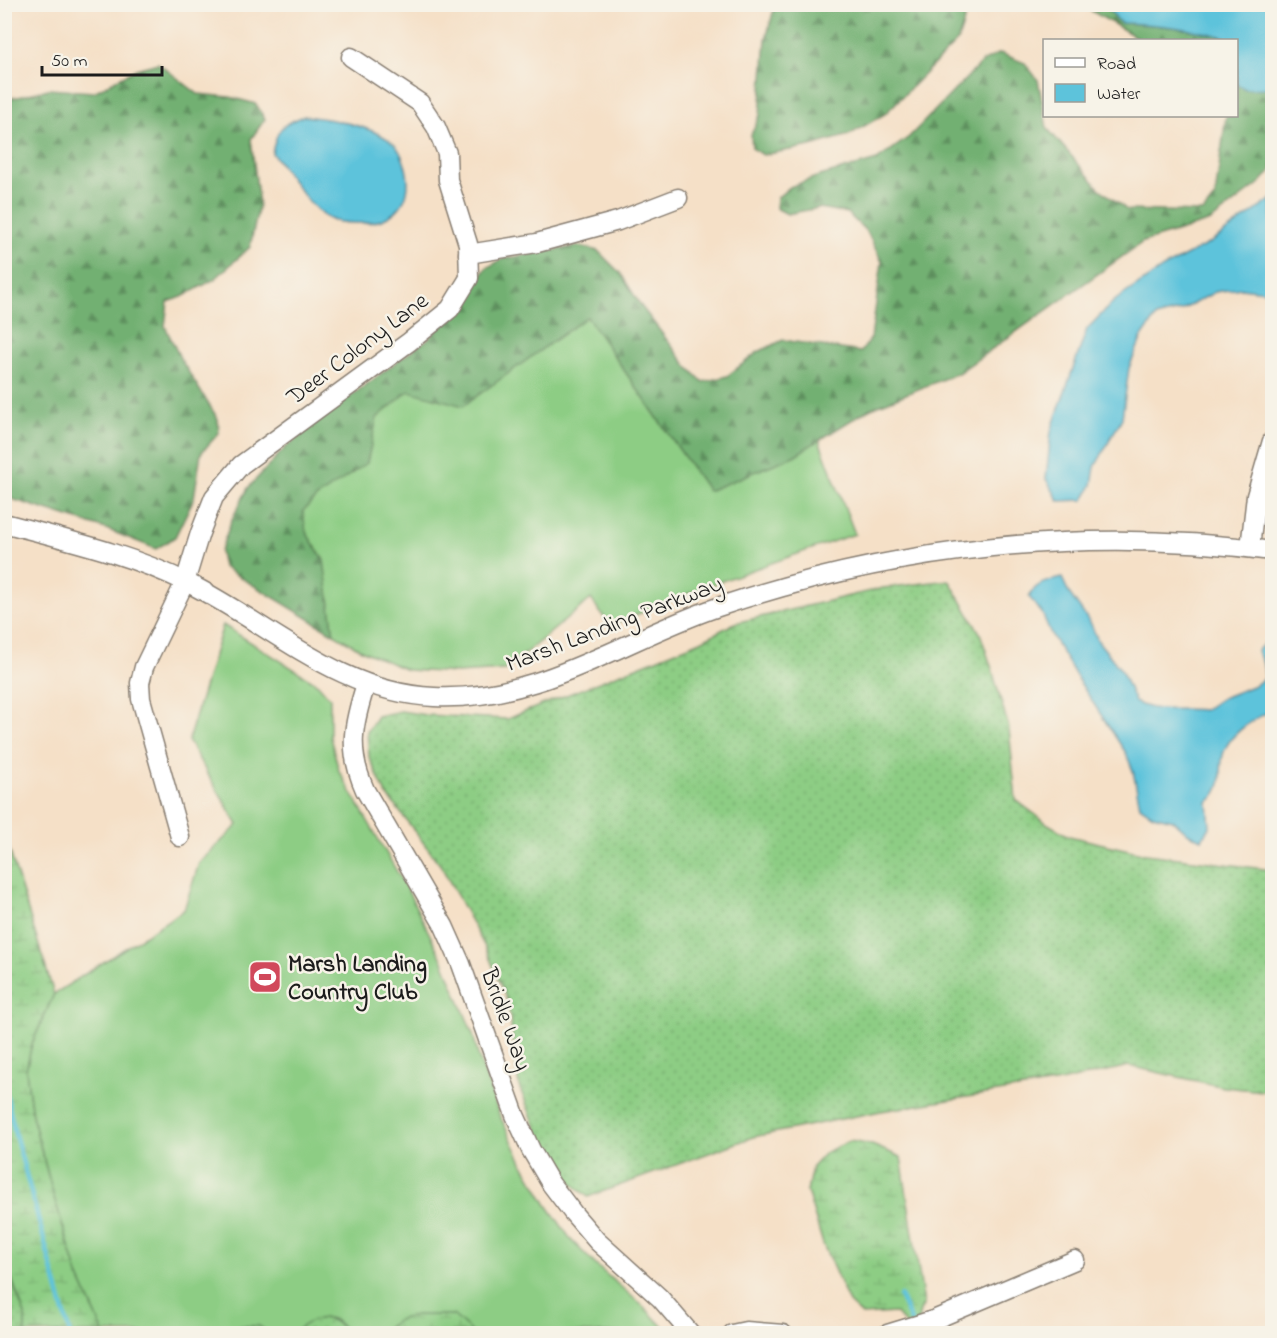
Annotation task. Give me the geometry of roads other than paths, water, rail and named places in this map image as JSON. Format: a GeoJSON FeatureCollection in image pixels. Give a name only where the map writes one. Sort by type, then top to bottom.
{"type":"FeatureCollection","features":[{"type":"Feature","properties":{"kind":"street","name":"Deer Colony Lane"},"geometry":{"type":"LineString","coordinates":[[180,837],[141,699],[140,683],[144,667],[185,582],[214,497],[242,465],[409,342],[450,309],[469,278],[468,244],[447,180],[447,153],[436,127],[420,103],[351,57]]}},
{"type":"Feature","properties":{"kind":"street"},"geometry":{"type":"LineString","coordinates":[[468,254],[537,243],[618,221],[678,198]]}},
{"type":"Feature","properties":{"kind":"street"},"geometry":{"type":"LineString","coordinates":[[1250,548],[1256,496],[1272,441]]}},
{"type":"Feature","properties":{"kind":"street","name":"Marsh Landing Parkway"},"geometry":{"type":"LineString","coordinates":[[4,523],[146,564],[185,582],[316,661],[366,684],[399,693],[434,697],[470,697],[500,693],[568,672],[668,626],[717,607],[801,582],[924,555],[989,546],[1054,542],[1186,543],[1272,551]]}},
{"type":"Feature","properties":{"kind":"street","name":"Bridle Way"},"geometry":{"type":"LineString","coordinates":[[366,684],[353,733],[353,751],[358,774],[444,926],[466,975],[515,1115],[531,1150],[551,1184],[597,1241],[660,1298],[691,1334]]}},
{"type":"Feature","properties":{"kind":"street"},"geometry":{"type":"LineString","coordinates":[[895,1332],[936,1318],[1075,1260]]}},
{"type":"Feature","properties":{"kind":"street"},"geometry":{"type":"LineString","coordinates":[[732,1334],[746,1331],[783,1334]]}},
{"type":"Feature","properties":{"kind":"water"},"geometry":{"type":"Polygon","coordinates":[[[1106,5],[1272,5],[1272,88],[1245,89],[1238,85],[1238,39],[1226,39],[1160,25],[1120,23],[1106,5]]]}},
{"type":"Feature","properties":{"kind":"water"},"geometry":{"type":"Polygon","coordinates":[[[304,116],[339,121],[363,128],[385,137],[396,146],[404,162],[408,181],[407,192],[397,210],[389,216],[368,223],[348,223],[328,218],[313,206],[272,153],[281,129],[304,116]]]}},
{"type":"Feature","properties":{"kind":"water"},"geometry":{"type":"Polygon","coordinates":[[[1272,199],[1272,292],[1241,288],[1215,292],[1182,310],[1156,317],[1142,337],[1129,368],[1122,418],[1095,467],[1092,485],[1084,500],[1059,501],[1046,479],[1051,431],[1087,329],[1114,301],[1163,268],[1210,243],[1272,199]]]}},
{"type":"Feature","properties":{"kind":"water"},"geometry":{"type":"Polygon","coordinates":[[[1062,578],[1069,593],[1091,624],[1098,641],[1121,670],[1135,702],[1143,706],[1160,709],[1204,710],[1222,698],[1255,685],[1265,678],[1263,663],[1257,651],[1265,643],[1272,645],[1272,711],[1245,726],[1233,737],[1225,749],[1220,783],[1214,796],[1208,802],[1210,827],[1202,839],[1189,834],[1173,820],[1153,815],[1140,806],[1133,771],[1126,753],[1079,681],[1051,634],[1042,613],[1029,597],[1038,586],[1062,578]]]}},
{"type":"Feature","properties":{"kind":"waterway"},"geometry":{"type":"LineString","coordinates":[[4,1084],[15,1134],[70,1334]]}},
{"type":"Feature","properties":{"kind":"waterway"},"geometry":{"type":"LineString","coordinates":[[900,1296],[911,1321]]}},
{"type":"Feature","properties":{"kind":"place","name":"Marsh Landing Country Club"},"geometry":{"type":"Point","coordinates":[265,977]}}]}
